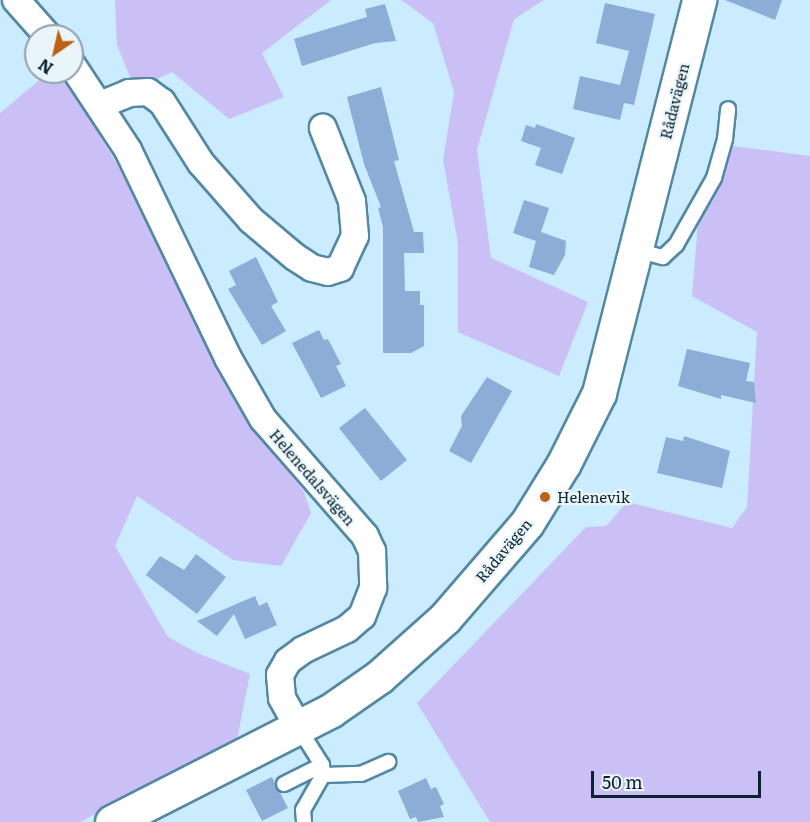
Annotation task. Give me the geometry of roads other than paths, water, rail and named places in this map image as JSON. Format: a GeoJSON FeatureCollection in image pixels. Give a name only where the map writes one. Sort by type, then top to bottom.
{"type":"FeatureCollection","features":[{"type":"Feature","properties":{"kind":"street"},"geometry":{"type":"LineString","coordinates":[[16,0],[37,24]]}},
{"type":"Feature","properties":{"kind":"street","name":"Rådavägen"},"geometry":{"type":"LineString","coordinates":[[112,822],[298,728],[357,693],[407,654],[457,605],[527,523],[564,464],[598,393],[699,0]]}},
{"type":"Feature","properties":{"kind":"street","name":"Helenedalsvägen"},"geometry":{"type":"LineString","coordinates":[[84,82],[100,105],[152,196],[204,310],[263,418],[365,536],[372,551],[373,588],[362,616],[347,630],[303,650],[288,661],[280,675],[282,698],[298,728]]}},
{"type":"Feature","properties":{"kind":"street"},"geometry":{"type":"LineString","coordinates":[[100,105],[129,93],[148,93],[162,102],[201,163],[251,220],[312,268],[328,272],[340,268],[355,236],[351,201],[323,128]]}},
{"type":"Feature","properties":{"kind":"lane"},"geometry":{"type":"LineString","coordinates":[[636,250],[663,257],[676,245],[714,178],[725,139],[728,109]]}},
{"type":"Feature","properties":{"kind":"lane"},"geometry":{"type":"LineString","coordinates":[[298,728],[322,770]]}},
{"type":"Feature","properties":{"kind":"lane"},"geometry":{"type":"LineString","coordinates":[[284,784],[322,770],[361,774],[388,762]]}},
{"type":"Feature","properties":{"kind":"lane"},"geometry":{"type":"LineString","coordinates":[[304,822],[303,810],[322,770]]}},
{"type":"Feature","properties":{"kind":"place","name":"Helenevik"},"geometry":{"type":"Point","coordinates":[545,497]}}]}
